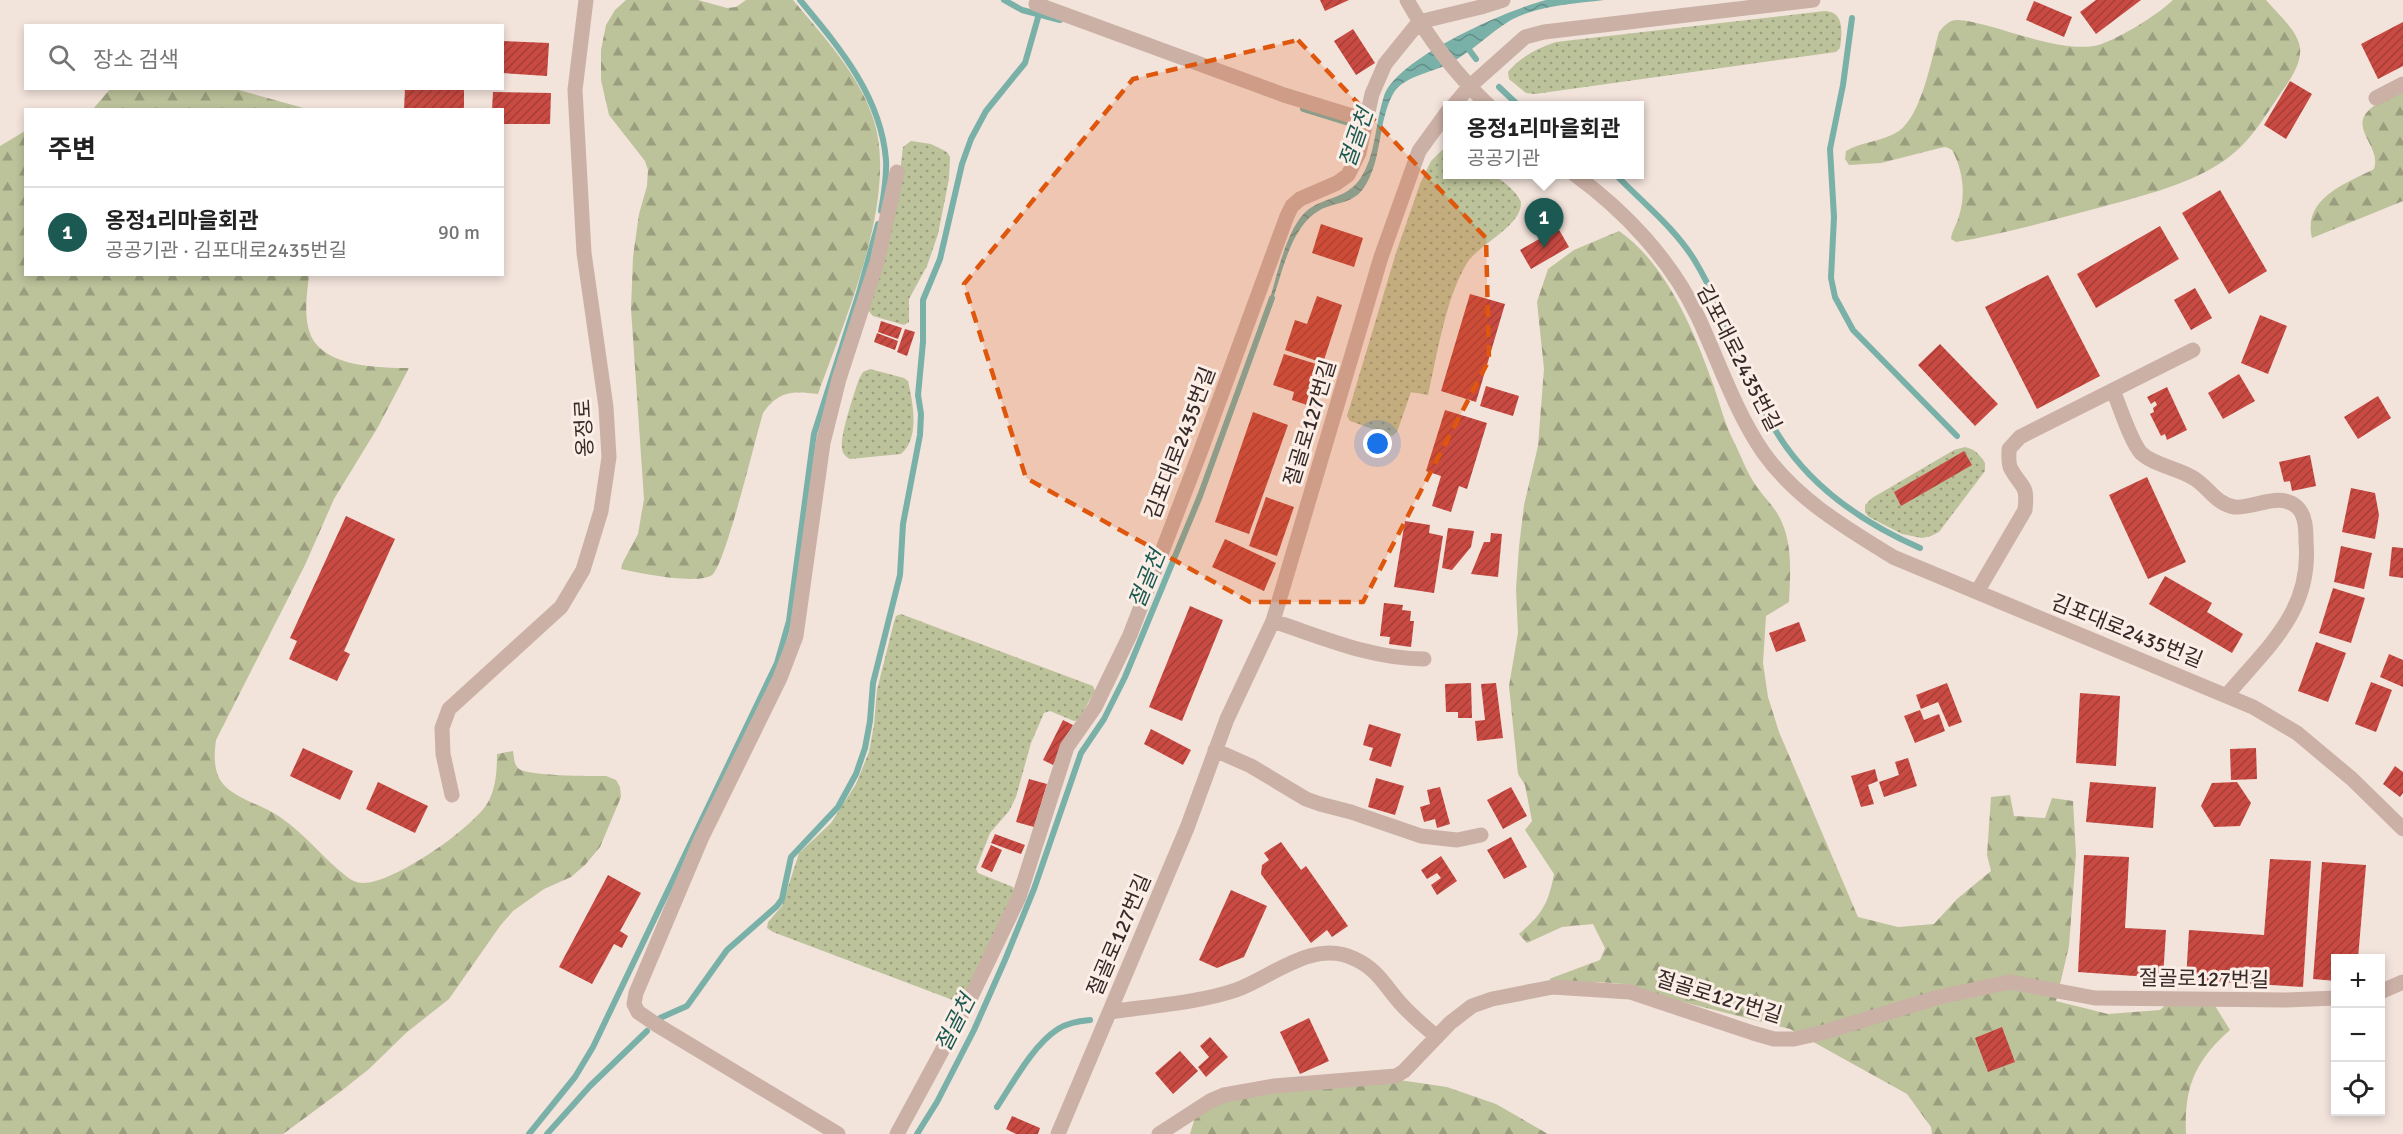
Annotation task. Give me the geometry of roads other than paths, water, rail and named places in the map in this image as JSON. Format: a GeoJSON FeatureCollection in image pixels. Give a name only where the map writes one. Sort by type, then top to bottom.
{"type":"FeatureCollection","features":[{"type":"Feature","properties":{"kind":"street","name":"옹정로"},"geometry":{"type":"LineString","coordinates":[[452,795],[443,754],[442,728],[449,709],[561,607],[583,570],[601,510],[609,457],[606,407],[584,254],[575,90],[586,0]]}},
{"type":"Feature","properties":{"kind":"street"},"geometry":{"type":"LineString","coordinates":[[1407,0],[1419,22],[1465,81],[1486,101]]}},
{"type":"Feature","properties":{"kind":"street"},"geometry":{"type":"LineString","coordinates":[[1419,22],[1503,0]]}},
{"type":"Feature","properties":{"kind":"street"},"geometry":{"type":"LineString","coordinates":[[1455,101],[1465,81],[1525,37],[1544,32],[1812,0]]}},
{"type":"Feature","properties":{"kind":"street"},"geometry":{"type":"LineString","coordinates":[[1036,4],[1284,95],[1365,120]]}},
{"type":"Feature","properties":{"kind":"street","name":"김포대로2435번길"},"geometry":{"type":"LineString","coordinates":[[897,1134],[969,1001],[1018,897],[1068,747],[1095,707],[1130,635],[1287,216],[1292,206],[1300,200],[1337,183],[1348,175],[1359,153],[1372,94],[1385,64],[1419,22]]}},
{"type":"Feature","properties":{"kind":"street"},"geometry":{"type":"LineString","coordinates":[[2376,98],[2403,84]]}},
{"type":"Feature","properties":{"kind":"street","name":"절골로127번길"},"geometry":{"type":"LineString","coordinates":[[1058,1134],[1188,828],[1227,719],[1272,621],[1381,257],[1419,151],[1443,118]]}},
{"type":"Feature","properties":{"kind":"street"},"geometry":{"type":"LineString","coordinates":[[837,1134],[657,1026],[638,1012],[634,1004],[636,993],[700,839],[780,678],[796,636],[823,442],[839,379],[877,262],[897,172]]}},
{"type":"Feature","properties":{"kind":"street","name":"김포대로2435번길"},"geometry":{"type":"LineString","coordinates":[[1580,179],[1632,222],[1672,272],[1697,316],[1725,383],[1763,452],[1795,489],[1839,524],[1893,557],[2253,707],[2297,733],[2352,779],[2403,829]]}},
{"type":"Feature","properties":{"kind":"street"},"geometry":{"type":"LineString","coordinates":[[1977,592],[2025,510],[2027,494],[2023,484],[2010,468],[2009,450],[2020,437],[2193,350]]}},
{"type":"Feature","properties":{"kind":"street"},"geometry":{"type":"LineString","coordinates":[[2113,390],[2141,453],[2197,480],[2227,506],[2238,508],[2277,500],[2297,507],[2301,513],[2305,526],[2307,552],[2306,574],[2301,597],[2287,622],[2228,695]]}},
{"type":"Feature","properties":{"kind":"street"},"geometry":{"type":"LineString","coordinates":[[1272,621],[1371,653],[1400,659],[1424,659]]}},
{"type":"Feature","properties":{"kind":"street"},"geometry":{"type":"LineString","coordinates":[[1215,750],[1251,766],[1306,800],[1351,812],[1421,836],[1457,840],[1481,835]]}},
{"type":"Feature","properties":{"kind":"street"},"geometry":{"type":"LineString","coordinates":[[1110,1012],[1181,1002],[1235,990],[1295,961],[1325,953],[1353,958],[1378,974],[1402,1005],[1437,1037]]}},
{"type":"Feature","properties":{"kind":"street","name":"절골로127번길"},"geometry":{"type":"LineString","coordinates":[[1159,1134],[1209,1101],[1224,1095],[1274,1086],[1396,1076],[1472,1006],[1492,999],[1553,987],[1630,992],[1774,1039],[1794,1039],[1821,1033],[1939,997],[2010,982],[2095,998],[2274,1000],[2331,998]]}},
{"type":"Feature","properties":{"kind":"street"},"geometry":{"type":"LineString","coordinates":[[2385,990],[2403,982]]}},
{"type":"Feature","properties":{"kind":"water"},"geometry":{"type":"Polygon","coordinates":[[[1546,0],[1604,0],[1556,6],[1522,15],[1503,25],[1456,59],[1403,83],[1393,94],[1388,105],[1374,166],[1363,189],[1349,200],[1320,210],[1301,227],[1288,252],[1271,305],[1268,305],[1288,240],[1301,217],[1316,205],[1343,194],[1360,179],[1372,150],[1384,96],[1393,81],[1409,66],[1455,38],[1506,14],[1546,0]]]}},
{"type":"Feature","properties":{"kind":"waterway"},"geometry":{"type":"LineString","coordinates":[[800,0],[843,54],[867,94],[876,115],[886,160],[886,179],[881,211]]}},
{"type":"Feature","properties":{"kind":"waterway"},"geometry":{"type":"LineString","coordinates":[[1004,0],[1022,10],[1060,20]]}},
{"type":"Feature","properties":{"kind":"waterway"},"geometry":{"type":"LineString","coordinates":[[660,1018],[687,1006],[727,950],[777,906],[782,899],[791,857],[838,807],[856,774],[865,748],[873,683],[900,575],[903,524],[920,435],[921,414],[918,395],[923,342],[923,300],[940,259],[962,164],[971,139],[986,111],[1025,63],[1039,14]]}},
{"type":"Feature","properties":{"kind":"waterway"},"geometry":{"type":"LineString","coordinates":[[1852,18],[1843,85],[1830,149],[1834,217],[1831,278],[1835,297],[1853,330],[1957,436]]}},
{"type":"Feature","properties":{"kind":"waterway"},"geometry":{"type":"LineString","coordinates":[[1464,43],[1476,59]]}},
{"type":"Feature","properties":{"kind":"waterway"},"geometry":{"type":"LineString","coordinates":[[1499,87],[1514,101]]}},
{"type":"Feature","properties":{"kind":"waterway"},"geometry":{"type":"LineString","coordinates":[[1303,109],[1355,125]]}},
{"type":"Feature","properties":{"kind":"waterway"},"geometry":{"type":"LineString","coordinates":[[1620,179],[1668,226],[1695,261],[1717,303],[1765,412],[1791,453],[1806,471],[1840,502],[1878,527],[1920,548]]}},
{"type":"Feature","properties":{"kind":"waterway"},"geometry":{"type":"LineString","coordinates":[[529,1134],[575,1077],[593,1047],[777,663],[789,621],[814,434],[859,293],[878,224]]}},
{"type":"Feature","properties":{"kind":"waterway","name":"절골천"},"geometry":{"type":"LineString","coordinates":[[917,1134],[937,1102],[974,1030],[1005,960],[1034,889],[1081,753],[1104,719],[1125,677],[1200,496],[1272,298]]}},
{"type":"Feature","properties":{"kind":"waterway"},"geometry":{"type":"LineString","coordinates":[[997,1107],[1024,1065],[1049,1036],[1065,1025],[1090,1020]]}},
{"type":"Feature","properties":{"kind":"waterway"},"geometry":{"type":"LineString","coordinates":[[547,1134],[590,1086],[647,1031]]}},
{"type":"Feature","properties":{"kind":"place","name":"옹정1리마을회관"},"geometry":{"type":"Point","coordinates":[1544,248]}}]}
